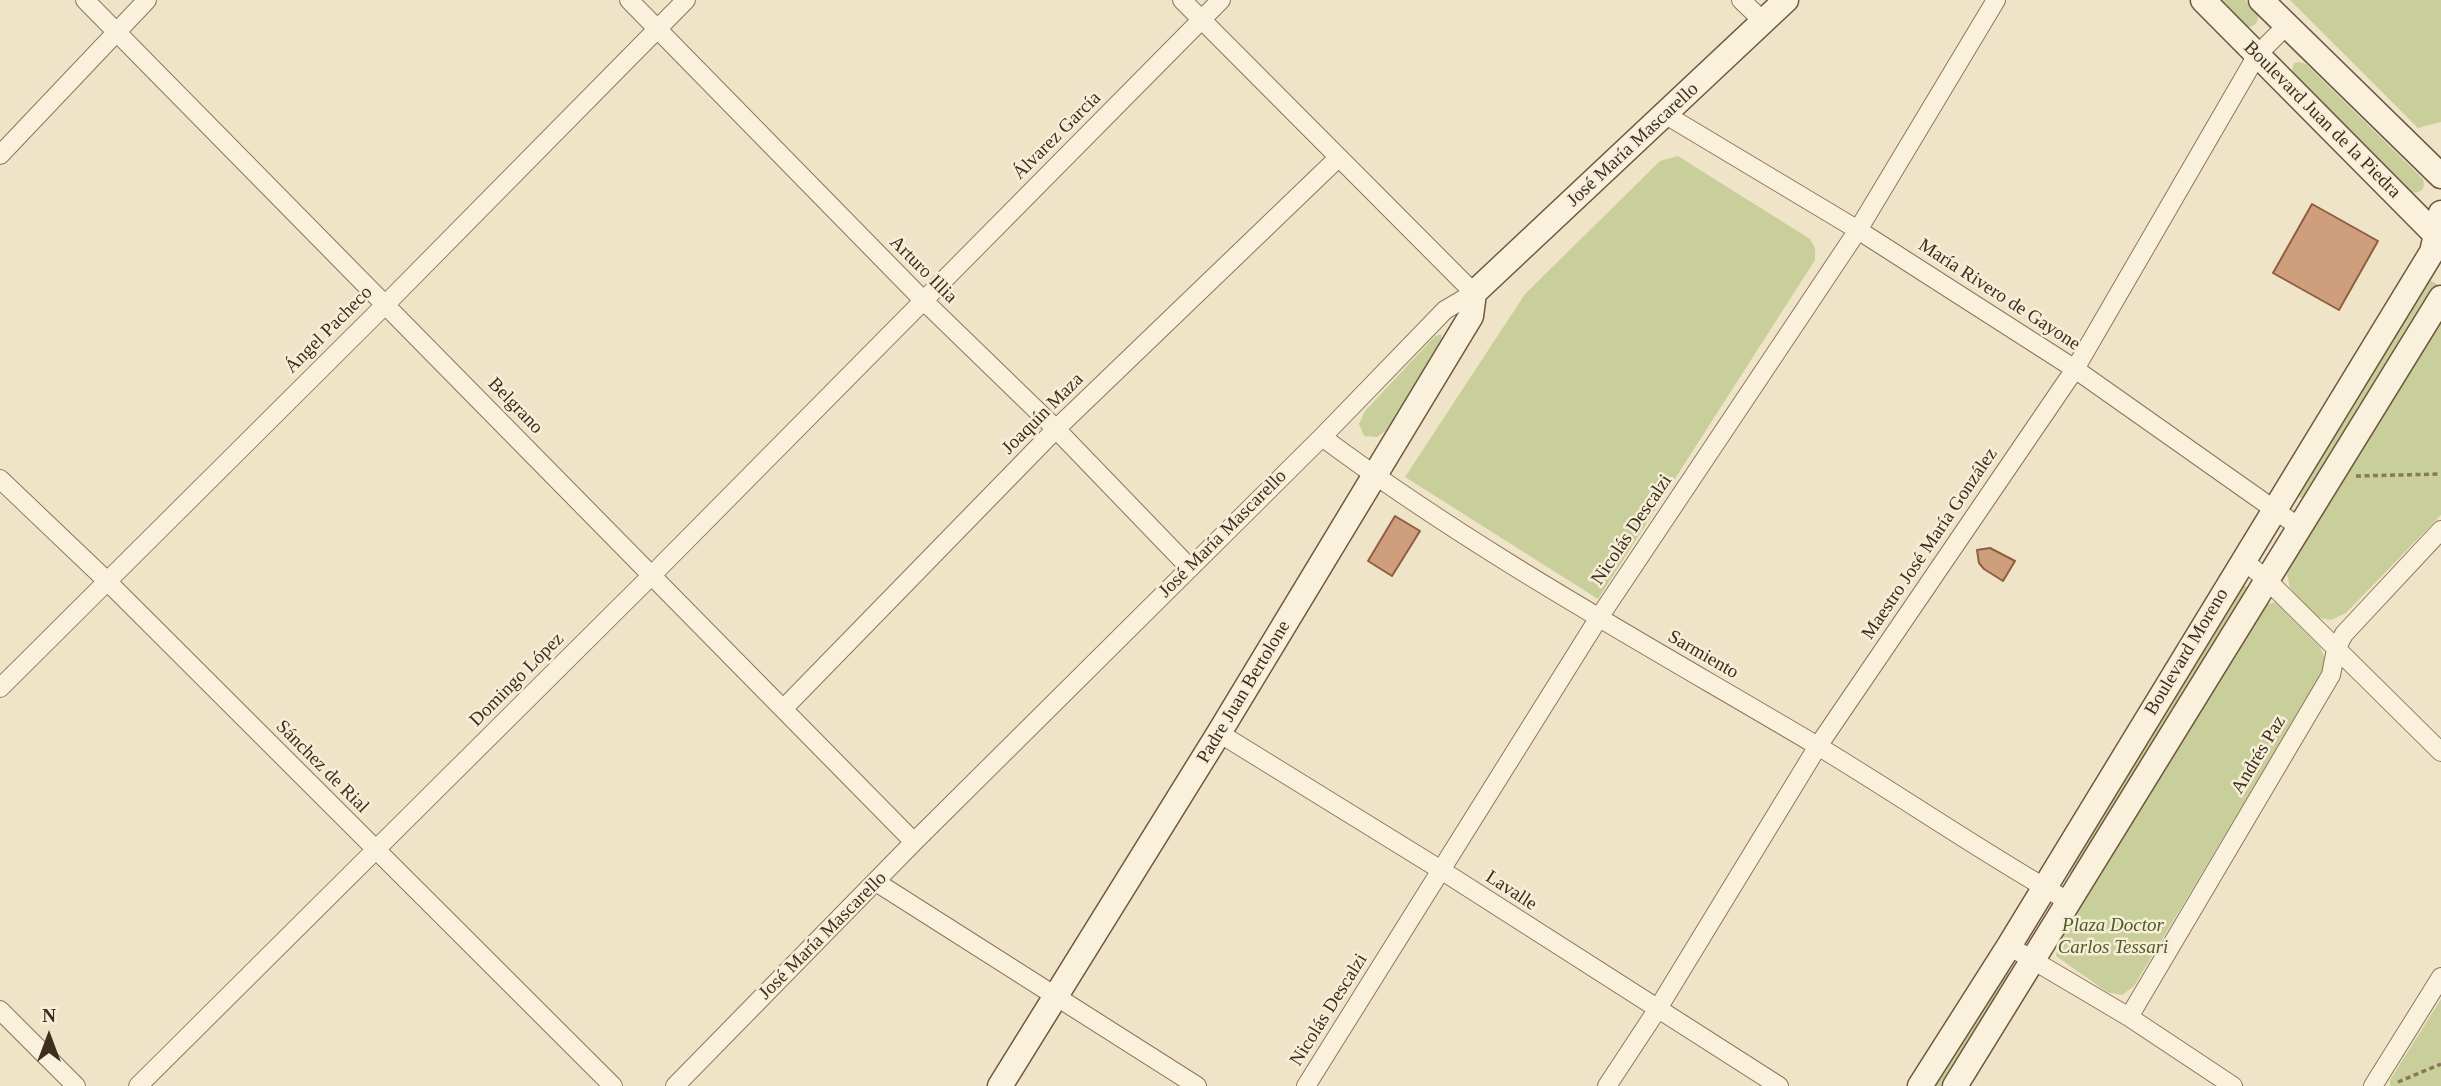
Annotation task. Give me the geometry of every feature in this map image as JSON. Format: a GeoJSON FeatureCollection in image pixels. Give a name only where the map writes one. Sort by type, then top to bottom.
{"type":"FeatureCollection","features":[{"type":"Feature","properties":{"kind":"main road","name":"José María Mascarello"},"geometry":{"type":"LineString","coordinates":[[1474,293],[1786,0]]}},
{"type":"Feature","properties":{"kind":"main road","name":"Boulevard Juan de la Piedra"},"geometry":{"type":"LineString","coordinates":[[2203,0],[2440,230]]}},
{"type":"Feature","properties":{"kind":"main road"},"geometry":{"type":"LineString","coordinates":[[2261,0],[2441,176]]}},
{"type":"Feature","properties":{"kind":"main road","name":"Boulevard Moreno"},"geometry":{"type":"LineString","coordinates":[[1920,1086],[2009,946],[2242,560],[2276,511],[2432,252],[2440,230]]}},
{"type":"Feature","properties":{"kind":"main road","name":"Padre Juan Bertolone"},"geometry":{"type":"LineString","coordinates":[[1000,1086],[1376,477],[1471,316],[1474,293]]}},
{"type":"Feature","properties":{"kind":"main road","name":"Boulevard Moreno"},"geometry":{"type":"LineString","coordinates":[[1955,1086],[2441,298]]}},
{"type":"Feature","properties":{"kind":"street","name":"Belgrano"},"geometry":{"type":"LineString","coordinates":[[85,0],[914,842]]}},
{"type":"Feature","properties":{"kind":"street"},"geometry":{"type":"LineString","coordinates":[[0,155],[147,0]]}},
{"type":"Feature","properties":{"kind":"street","name":"Arturo Illia"},"geometry":{"type":"LineString","coordinates":[[629,0],[924,301],[1056,429],[1189,567]]}},
{"type":"Feature","properties":{"kind":"street","name":"Ángel Pacheco"},"geometry":{"type":"LineString","coordinates":[[0,688],[386,304],[686,0]]}},
{"type":"Feature","properties":{"kind":"street"},"geometry":{"type":"LineString","coordinates":[[1182,0],[1474,293]]}},
{"type":"Feature","properties":{"kind":"street","name":"Álvarez García"},"geometry":{"type":"LineString","coordinates":[[924,301],[1221,0]]}},
{"type":"Feature","properties":{"kind":"street"},"geometry":{"type":"LineString","coordinates":[[1741,0],[1763,22]]}},
{"type":"Feature","properties":{"kind":"street","name":"Nicolás Descalzi"},"geometry":{"type":"LineString","coordinates":[[1306,1086],[1598,619],[1858,230],[1996,0]]}},
{"type":"Feature","properties":{"kind":"street","name":"Maestro José María González"},"geometry":{"type":"LineString","coordinates":[[1607,1086],[1657,1010],[1818,746],[2075,369],[2257,55],[2286,26]]}},
{"type":"Feature","properties":{"kind":"street","name":"María Rivero de Gayone"},"geometry":{"type":"LineString","coordinates":[[1666,115],[1858,230],[2075,369],[2299,527]]}},
{"type":"Feature","properties":{"kind":"street","name":"Joaquín Maza"},"geometry":{"type":"LineString","coordinates":[[784,708],[1056,429],[1338,158]]}},
{"type":"Feature","properties":{"kind":"street","name":"José María Mascarello"},"geometry":{"type":"LineString","coordinates":[[675,1086],[914,842],[1322,437],[1445,310],[1474,293]]}},
{"type":"Feature","properties":{"kind":"street","name":"Domingo López"},"geometry":{"type":"LineString","coordinates":[[138,1086],[924,301]]}},
{"type":"Feature","properties":{"kind":"street","name":"Sarmiento"},"geometry":{"type":"LineString","coordinates":[[1322,437],[1376,477],[1598,619],[1818,746],[2068,901]]}},
{"type":"Feature","properties":{"kind":"street","name":"Sánchez de Rial"},"geometry":{"type":"LineString","coordinates":[[0,479],[107,581],[613,1086]]}},
{"type":"Feature","properties":{"kind":"street","name":"Andrés Paz"},"geometry":{"type":"LineString","coordinates":[[2129,1017],[2331,675],[2336,649],[2344,634],[2441,530]]}},
{"type":"Feature","properties":{"kind":"street"},"geometry":{"type":"LineString","coordinates":[[2242,560],[2266,579],[2441,752]]}},
{"type":"Feature","properties":{"kind":"street","name":"Lavalle"},"geometry":{"type":"LineString","coordinates":[[1219,733],[1441,870],[1779,1086]]}},
{"type":"Feature","properties":{"kind":"street"},"geometry":{"type":"LineString","coordinates":[[876,883],[1197,1086]]}},
{"type":"Feature","properties":{"kind":"street"},"geometry":{"type":"LineString","coordinates":[[2009,946],[2129,1017],[2234,1086]]}},
{"type":"Feature","properties":{"kind":"street"},"geometry":{"type":"LineString","coordinates":[[2373,1086],[2441,976]]}},
{"type":"Feature","properties":{"kind":"street"},"geometry":{"type":"LineString","coordinates":[[0,1010],[76,1086]]}},
{"type":"Feature","properties":{"kind":"path"},"geometry":{"type":"LineString","coordinates":[[2330,481],[2355,476],[2441,474]]}},
{"type":"Feature","properties":{"kind":"path"},"geometry":{"type":"LineString","coordinates":[[2389,1086],[2441,1064]]}},
{"type":"Feature","properties":{"kind":"green space"},"geometry":{"type":"Polygon","coordinates":[[[2218,0],[2245,0],[2257,13],[2257,22],[2250,27],[2244,26],[2218,0]]]}},
{"type":"Feature","properties":{"kind":"green space"},"geometry":{"type":"Polygon","coordinates":[[[2290,0],[2441,0],[2441,122],[2418,128],[2290,0]]]}},
{"type":"Feature","properties":{"kind":"green space"},"geometry":{"type":"Polygon","coordinates":[[[2294,63],[2306,64],[2423,179],[2422,190],[2411,192],[2295,75],[2292,70],[2294,63]]]}},
{"type":"Feature","properties":{"kind":"green space"},"geometry":{"type":"Polygon","coordinates":[[[1678,156],[1810,239],[1815,248],[1815,260],[1598,599],[1405,477],[1525,294],[1660,161],[1678,156]]]}},
{"type":"Feature","properties":{"kind":"green space"},"geometry":{"type":"Polygon","coordinates":[[[2428,279],[2438,285],[2306,501],[2296,495],[2428,279]]]}},
{"type":"Feature","properties":{"kind":"green space"},"geometry":{"type":"Polygon","coordinates":[[[2441,320],[2441,515],[2346,613],[2331,620],[2315,617],[2290,588],[2287,574],[2293,560],[2441,320]]]}},
{"type":"Feature","properties":{"kind":"green space"},"geometry":{"type":"Polygon","coordinates":[[[1441,334],[1442,342],[1390,428],[1377,437],[1364,436],[1359,424],[1365,411],[1435,336],[1441,334]]]}},
{"type":"Feature","properties":{"kind":"green space"},"geometry":{"type":"Polygon","coordinates":[[[2241,583],[2250,589],[2075,875],[2065,869],[2241,583]]]}},
{"type":"Feature","properties":{"kind":"green space","name":"Plaza Doctor Carlos Tessari"},"geometry":{"type":"Polygon","coordinates":[[[2275,602],[2320,647],[2325,658],[2322,673],[2134,986],[2122,995],[2107,992],[2056,956],[2058,943],[2265,605],[2275,602]]]}},
{"type":"Feature","properties":{"kind":"green space"},"geometry":{"type":"Polygon","coordinates":[[[2005,971],[2015,977],[1946,1086],[1933,1086],[2005,971]]]}},
{"type":"Feature","properties":{"kind":"green space"},"geometry":{"type":"Polygon","coordinates":[[[2441,999],[2441,1086],[2390,1086],[2390,1080],[2441,999]]]}},
{"type":"Feature","properties":{"kind":"building"},"geometry":{"type":"Polygon","coordinates":[[[2312,204],[2378,241],[2339,310],[2273,273],[2312,204]]]}},
{"type":"Feature","properties":{"kind":"building"},"geometry":{"type":"Polygon","coordinates":[[[1395,516],[1420,531],[1392,576],[1368,561],[1395,516]]]}},
{"type":"Feature","properties":{"kind":"building"},"geometry":{"type":"Polygon","coordinates":[[[1990,548],[2015,561],[2003,581],[1979,563],[1977,550],[1990,548]]]}}]}
